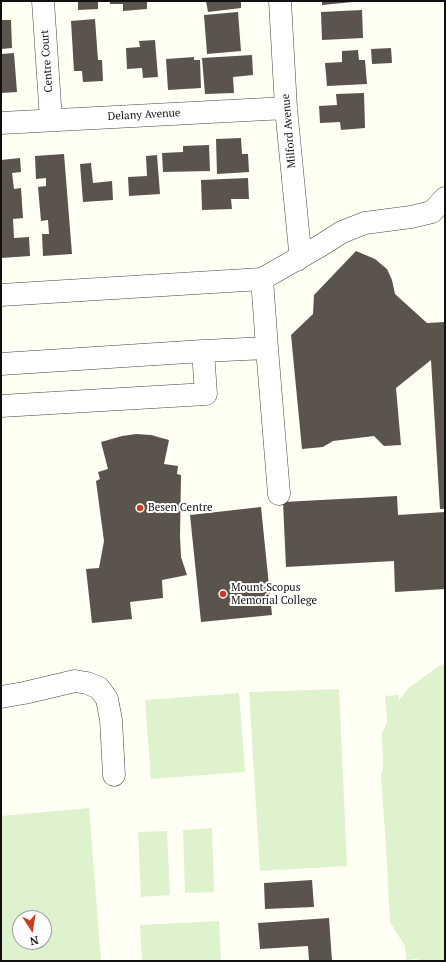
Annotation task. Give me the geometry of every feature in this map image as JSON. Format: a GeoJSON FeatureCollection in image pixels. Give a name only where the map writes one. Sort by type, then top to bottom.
{"type":"FeatureCollection","features":[{"type":"Feature","properties":{"kind":"street","name":"Centre Court"},"geometry":{"type":"LineString","coordinates":[[43,1],[51,120]]}},
{"type":"Feature","properties":{"kind":"street","name":"Milford Avenue"},"geometry":{"type":"LineString","coordinates":[[280,1],[286,108],[300,251],[297,260]]}},
{"type":"Feature","properties":{"kind":"street","name":"Delany Avenue"},"geometry":{"type":"LineString","coordinates":[[1,123],[286,108]]}},
{"type":"Feature","properties":{"kind":"street"},"geometry":{"type":"LineString","coordinates":[[1,295],[262,279],[297,260],[342,232],[365,223],[412,217],[432,212],[445,198]]}},
{"type":"Feature","properties":{"kind":"street"},"geometry":{"type":"LineString","coordinates":[[262,279],[266,348],[279,494]]}},
{"type":"Feature","properties":{"kind":"street"},"geometry":{"type":"LineString","coordinates":[[1,364],[266,348]]}},
{"type":"Feature","properties":{"kind":"street"},"geometry":{"type":"LineString","coordinates":[[1,406],[206,394],[203,351]]}},
{"type":"Feature","properties":{"kind":"street"},"geometry":{"type":"LineString","coordinates":[[1,697],[75,681],[88,683],[99,688],[107,699],[111,720],[114,775]]}},
{"type":"Feature","properties":{"kind":"green space"},"geometry":{"type":"Polygon","coordinates":[[[445,664],[445,961],[420,961],[417,959],[406,960],[405,946],[390,922],[381,775],[383,769],[382,733],[387,722],[385,696],[398,695],[399,700],[410,687],[439,666],[445,664]]]}},
{"type":"Feature","properties":{"kind":"green space"},"geometry":{"type":"Polygon","coordinates":[[[339,689],[347,866],[260,871],[249,692],[339,689]]]}},
{"type":"Feature","properties":{"kind":"green space"},"geometry":{"type":"Polygon","coordinates":[[[239,693],[245,772],[151,779],[145,700],[239,693]]]}},
{"type":"Feature","properties":{"kind":"green space"},"geometry":{"type":"Polygon","coordinates":[[[89,808],[101,961],[1,961],[1,816],[89,808]]]}},
{"type":"Feature","properties":{"kind":"green space"},"geometry":{"type":"Polygon","coordinates":[[[212,828],[214,892],[185,893],[183,830],[212,828]]]}},
{"type":"Feature","properties":{"kind":"green space"},"geometry":{"type":"Polygon","coordinates":[[[167,831],[170,895],[141,897],[138,832],[167,831]]]}},
{"type":"Feature","properties":{"kind":"green space"},"geometry":{"type":"Polygon","coordinates":[[[219,921],[220,961],[142,961],[140,925],[219,921]]]}},
{"type":"Feature","properties":{"kind":"building"},"geometry":{"type":"Polygon","coordinates":[[[78,1],[98,1],[98,9],[78,10],[78,1]]]}},
{"type":"Feature","properties":{"kind":"building"},"geometry":{"type":"Polygon","coordinates":[[[110,1],[147,1],[147,9],[123,11],[123,4],[110,4],[110,1]]]}},
{"type":"Feature","properties":{"kind":"building"},"geometry":{"type":"Polygon","coordinates":[[[206,1],[241,1],[241,8],[208,12],[206,1]]]}},
{"type":"Feature","properties":{"kind":"building"},"geometry":{"type":"Polygon","coordinates":[[[322,1],[353,1],[353,2],[322,5],[322,1]]]}},
{"type":"Feature","properties":{"kind":"building"},"geometry":{"type":"Polygon","coordinates":[[[362,10],[363,38],[322,40],[321,12],[362,10]]]}},
{"type":"Feature","properties":{"kind":"building"},"geometry":{"type":"Polygon","coordinates":[[[238,12],[241,51],[207,54],[204,15],[238,12]]]}},
{"type":"Feature","properties":{"kind":"building"},"geometry":{"type":"Polygon","coordinates":[[[95,19],[98,60],[102,60],[103,81],[83,82],[82,71],[74,71],[71,21],[95,19]]]}},
{"type":"Feature","properties":{"kind":"building"},"geometry":{"type":"Polygon","coordinates":[[[1,20],[11,20],[12,48],[1,49],[1,20]]]}},
{"type":"Feature","properties":{"kind":"building"},"geometry":{"type":"Polygon","coordinates":[[[155,40],[158,77],[143,78],[142,68],[127,69],[126,48],[140,47],[139,41],[155,40]]]}},
{"type":"Feature","properties":{"kind":"building"},"geometry":{"type":"Polygon","coordinates":[[[391,48],[392,63],[372,64],[371,49],[391,48]]]}},
{"type":"Feature","properties":{"kind":"building"},"geometry":{"type":"Polygon","coordinates":[[[358,50],[359,60],[365,60],[367,84],[327,86],[325,63],[342,62],[342,51],[358,50]]]}},
{"type":"Feature","properties":{"kind":"building"},"geometry":{"type":"Polygon","coordinates":[[[14,53],[17,92],[1,93],[1,54],[14,53]]]}},
{"type":"Feature","properties":{"kind":"building"},"geometry":{"type":"Polygon","coordinates":[[[252,55],[253,75],[233,77],[234,93],[205,94],[202,58],[252,55]]]}},
{"type":"Feature","properties":{"kind":"building"},"geometry":{"type":"Polygon","coordinates":[[[194,57],[194,60],[200,60],[201,88],[168,90],[166,59],[194,57]]]}},
{"type":"Feature","properties":{"kind":"building"},"geometry":{"type":"Polygon","coordinates":[[[364,93],[365,128],[341,130],[340,122],[320,123],[319,106],[337,105],[336,94],[364,93]]]}},
{"type":"Feature","properties":{"kind":"building"},"geometry":{"type":"Polygon","coordinates":[[[241,138],[242,154],[248,154],[249,172],[217,174],[216,139],[241,138]]]}},
{"type":"Feature","properties":{"kind":"building"},"geometry":{"type":"Polygon","coordinates":[[[209,145],[210,171],[163,172],[162,153],[183,152],[183,146],[209,145]]]}},
{"type":"Feature","properties":{"kind":"building"},"geometry":{"type":"Polygon","coordinates":[[[64,154],[72,254],[43,256],[42,234],[49,234],[48,220],[41,221],[38,187],[46,186],[46,178],[36,179],[35,156],[64,154]]]}},
{"type":"Feature","properties":{"kind":"building"},"geometry":{"type":"Polygon","coordinates":[[[157,155],[160,194],[129,196],[128,177],[147,176],[146,156],[157,155]]]}},
{"type":"Feature","properties":{"kind":"building"},"geometry":{"type":"Polygon","coordinates":[[[20,158],[21,172],[12,173],[14,189],[21,188],[23,218],[13,219],[14,238],[29,237],[30,256],[1,258],[1,160],[20,158]]]}},
{"type":"Feature","properties":{"kind":"building"},"geometry":{"type":"Polygon","coordinates":[[[91,163],[93,183],[112,181],[113,200],[83,202],[80,164],[91,163]]]}},
{"type":"Feature","properties":{"kind":"building"},"geometry":{"type":"Polygon","coordinates":[[[248,178],[249,199],[231,199],[232,209],[202,210],[201,180],[248,178]]]}},
{"type":"Feature","properties":{"kind":"building"},"geometry":{"type":"Polygon","coordinates":[[[356,251],[375,259],[387,269],[392,280],[395,294],[427,323],[445,322],[445,509],[440,509],[431,360],[396,388],[401,445],[384,446],[374,436],[333,441],[323,447],[302,449],[291,335],[313,314],[314,295],[356,251]]]}},
{"type":"Feature","properties":{"kind":"building","name":"Besen Centre"},"geometry":{"type":"Polygon","coordinates":[[[136,434],[151,435],[169,440],[164,464],[178,466],[177,474],[181,475],[181,557],[187,575],[162,580],[163,598],[130,602],[132,619],[92,623],[86,569],[99,568],[104,541],[96,481],[100,479],[98,472],[108,469],[101,442],[136,434]]]}},
{"type":"Feature","properties":{"kind":"building"},"geometry":{"type":"Polygon","coordinates":[[[397,496],[398,515],[445,512],[445,589],[395,592],[394,561],[286,567],[283,502],[397,496]]]}},
{"type":"Feature","properties":{"kind":"building"},"geometry":{"type":"Polygon","coordinates":[[[261,507],[272,615],[201,622],[190,515],[261,507]]]}},
{"type":"Feature","properties":{"kind":"building"},"geometry":{"type":"Polygon","coordinates":[[[312,880],[314,907],[265,909],[264,883],[312,880]]]}},
{"type":"Feature","properties":{"kind":"building"},"geometry":{"type":"Polygon","coordinates":[[[329,918],[332,961],[309,961],[308,946],[260,949],[258,923],[329,918]]]}},
{"type":"Feature","properties":{"kind":"place","name":"Besen Centre"},"geometry":{"type":"Point","coordinates":[140,508]}},
{"type":"Feature","properties":{"kind":"place","name":"Mount Scopus Memorial College"},"geometry":{"type":"Point","coordinates":[223,594]}}]}
